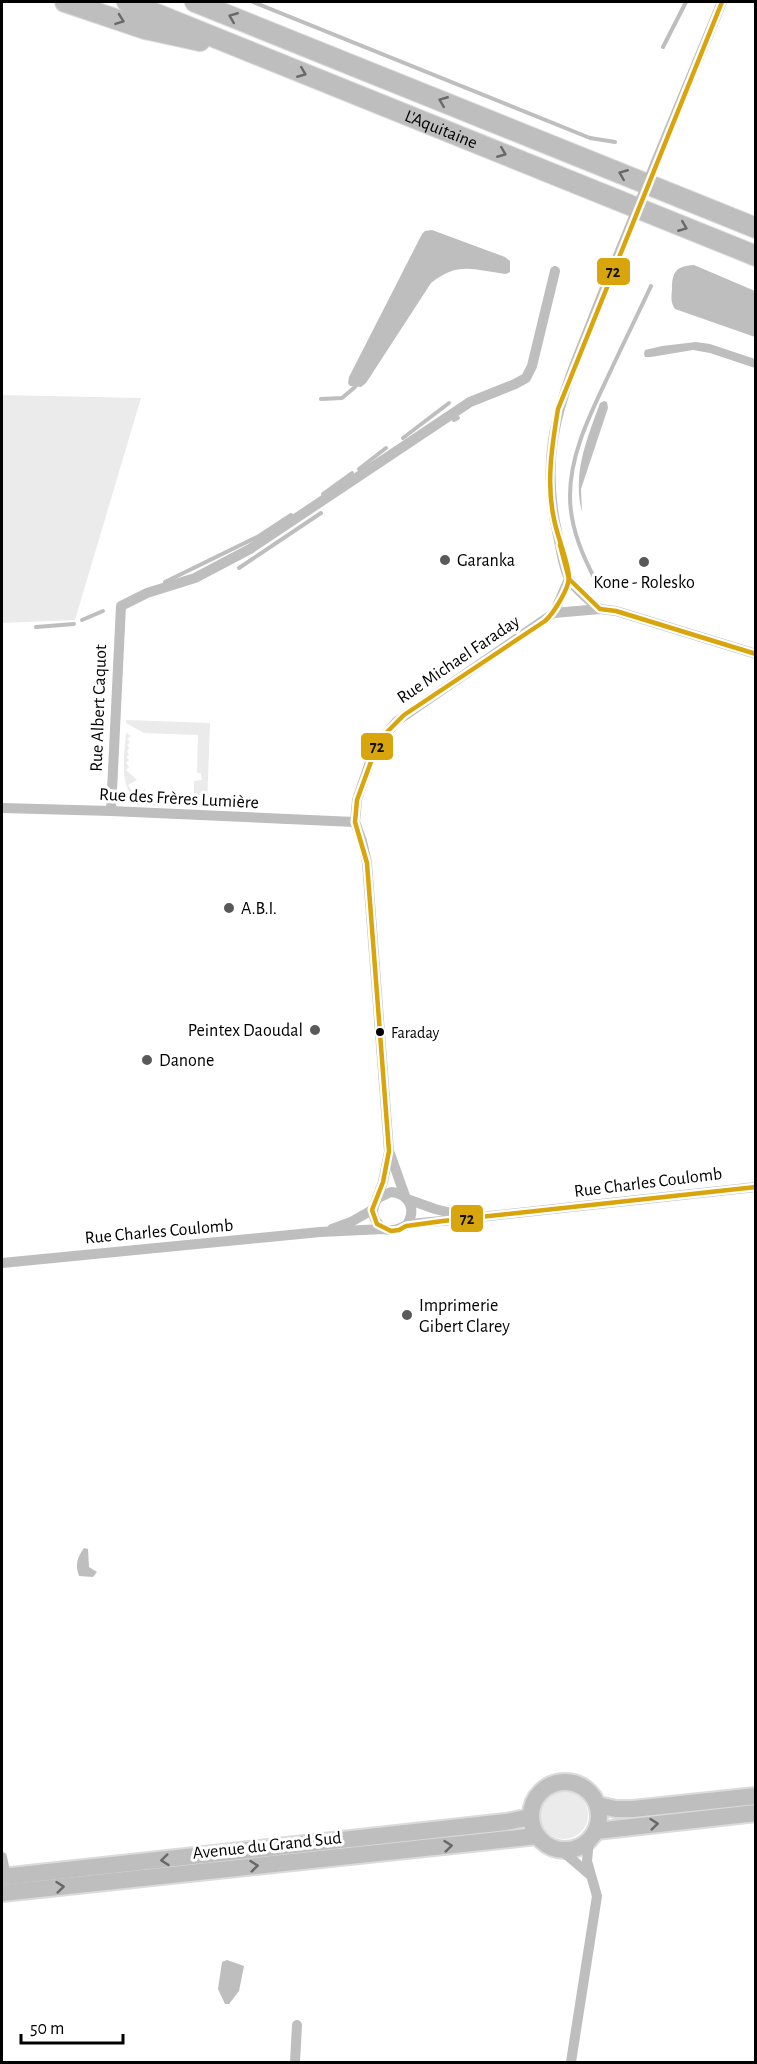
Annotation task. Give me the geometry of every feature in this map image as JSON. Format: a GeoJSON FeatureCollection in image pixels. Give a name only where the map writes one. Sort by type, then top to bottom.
{"type":"FeatureCollection","features":[{"type":"Feature","properties":{"kind":"highway"},"geometry":{"type":"LineString","coordinates":[[64,2],[145,29],[248,51]]}},
{"type":"Feature","properties":{"kind":"highway","name":"L'Aquitaine"},"geometry":{"type":"LineString","coordinates":[[127,2],[756,256]]}},
{"type":"Feature","properties":{"kind":"highway","name":"L'Aquitaine"},"geometry":{"type":"LineString","coordinates":[[195,2],[756,228]]}},
{"type":"Feature","properties":{"kind":"main road"},"geometry":{"type":"LineString","coordinates":[[558,1782],[576,1783],[586,1788],[598,1805],[600,1814],[593,1836],[580,1847],[561,1850],[552,1848],[537,1836],[534,1830],[532,1807],[541,1791],[558,1782]]}},
{"type":"Feature","properties":{"kind":"main road"},"geometry":{"type":"LineString","coordinates":[[598,1805],[616,1809],[633,1809],[756,1796]]}},
{"type":"Feature","properties":{"kind":"main road"},"geometry":{"type":"LineString","coordinates":[[593,1836],[756,1813]]}},
{"type":"Feature","properties":{"kind":"main road","name":"Avenue du Grand Sud"},"geometry":{"type":"LineString","coordinates":[[4,1877],[506,1822],[531,1816]]}},
{"type":"Feature","properties":{"kind":"main road","name":"Avenue du Grand Sud"},"geometry":{"type":"LineString","coordinates":[[2,1893],[537,1836]]}},
{"type":"Feature","properties":{"kind":"street"},"geometry":{"type":"LineString","coordinates":[[600,609],[569,579],[552,508],[550,478],[552,442],[558,409],[628,229],[722,2]]}},
{"type":"Feature","properties":{"kind":"street","name":"Rue Albert Caquot"},"geometry":{"type":"LineString","coordinates":[[111,811],[121,606],[147,593],[195,578],[250,549],[470,402],[526,378],[532,366],[555,271]]}},
{"type":"Feature","properties":{"kind":"street"},"geometry":{"type":"LineString","coordinates":[[554,614],[569,579]]}},
{"type":"Feature","properties":{"kind":"street","name":"Rue Michael Faraday"},"geometry":{"type":"LineString","coordinates":[[406,1198],[389,1151],[367,863],[355,822],[357,800],[369,761],[379,742],[397,721],[554,614],[600,609],[616,611],[756,654]]}},
{"type":"Feature","properties":{"kind":"street","name":"Rue des Frères Lumière"},"geometry":{"type":"LineString","coordinates":[[2,808],[355,822]]}},
{"type":"Feature","properties":{"kind":"street","name":"Rue Michael Faraday"},"geometry":{"type":"LineString","coordinates":[[373,1207],[389,1151]]}},
{"type":"Feature","properties":{"kind":"street","name":"Rue Charles Coulomb"},"geometry":{"type":"LineString","coordinates":[[2,1263],[320,1233],[392,1231],[406,1226],[472,1218],[756,1188]]}},
{"type":"Feature","properties":{"kind":"street","name":"Rue Charles Coulomb"},"geometry":{"type":"LineString","coordinates":[[320,1233],[351,1222],[373,1207],[378,1198],[391,1192],[435,1209],[472,1218]]}},
{"type":"Feature","properties":{"kind":"street"},"geometry":{"type":"LineString","coordinates":[[406,1198],[412,1213],[406,1226]]}},
{"type":"Feature","properties":{"kind":"street"},"geometry":{"type":"LineString","coordinates":[[373,1207],[373,1217],[384,1230]]}},
{"type":"Feature","properties":{"kind":"street"},"geometry":{"type":"LineString","coordinates":[[571,2062],[597,1896],[587,1861],[593,1836]]}},
{"type":"Feature","properties":{"kind":"street"},"geometry":{"type":"LineString","coordinates":[[561,1850],[589,1874]]}},
{"type":"Feature","properties":{"kind":"street"},"geometry":{"type":"LineString","coordinates":[[2,1857],[4,1877]]}},
{"type":"Feature","properties":{"kind":"street"},"geometry":{"type":"LineString","coordinates":[[295,2062],[297,2025]]}},
{"type":"Feature","properties":{"kind":"shaded area"},"geometry":{"type":"Polygon","coordinates":[[[432,230],[505,257],[510,261],[510,272],[506,274],[458,269],[431,283],[366,383],[361,387],[350,386],[349,377],[422,234],[432,230]]]}},
{"type":"Feature","properties":{"kind":"shaded area"},"geometry":{"type":"Polygon","coordinates":[[[694,265],[755,291],[755,337],[675,309],[671,298],[674,275],[683,267],[694,265]]]}},
{"type":"Feature","properties":{"kind":"shaded area"},"geometry":{"type":"Polygon","coordinates":[[[696,342],[710,344],[755,359],[755,368],[710,353],[693,350],[651,357],[645,357],[644,354],[645,350],[662,346],[696,342]]]}},
{"type":"Feature","properties":{"kind":"shaded area"},"geometry":{"type":"Polygon","coordinates":[[[2,395],[141,398],[75,620],[2,623],[2,395]]]}},
{"type":"Feature","properties":{"kind":"shaded area"},"geometry":{"type":"Polygon","coordinates":[[[607,402],[608,408],[581,489],[582,512],[579,484],[582,456],[600,403],[607,402]]]}},
{"type":"Feature","properties":{"kind":"shaded area"},"geometry":{"type":"Polygon","coordinates":[[[126,720],[210,723],[207,807],[185,805],[185,800],[194,801],[194,781],[202,780],[201,773],[197,773],[198,735],[144,733],[126,723],[126,720]]]}},
{"type":"Feature","properties":{"kind":"shaded area"},"geometry":{"type":"Polygon","coordinates":[[[126,733],[131,736],[127,739],[130,742],[127,745],[129,755],[126,757],[129,760],[126,763],[129,767],[126,770],[137,780],[128,785],[135,795],[145,789],[145,798],[173,799],[173,806],[140,803],[128,790],[124,771],[126,733]]]}},
{"type":"Feature","properties":{"kind":"shaded area"},"geometry":{"type":"Polygon","coordinates":[[[84,1548],[88,1549],[89,1567],[97,1572],[93,1577],[79,1576],[77,1561],[84,1548]]]}},
{"type":"Feature","properties":{"kind":"shaded area"},"geometry":{"type":"Polygon","coordinates":[[[559,1791],[569,1791],[584,1801],[588,1815],[587,1824],[578,1835],[569,1839],[559,1839],[544,1829],[540,1820],[540,1810],[550,1795],[559,1791]]]}},
{"type":"Feature","properties":{"kind":"shaded area"},"geometry":{"type":"Polygon","coordinates":[[[227,1960],[244,1966],[239,1991],[229,2004],[225,2004],[218,1989],[222,1962],[227,1960]]]}},
{"type":"Feature","properties":{"kind":"waterway"},"geometry":{"type":"LineString","coordinates":[[253,2],[590,138],[615,142]]}},
{"type":"Feature","properties":{"kind":"waterway"},"geometry":{"type":"LineString","coordinates":[[663,47],[686,2]]}},
{"type":"Feature","properties":{"kind":"waterway"},"geometry":{"type":"LineString","coordinates":[[599,587],[583,555],[575,532],[570,496],[571,479],[578,447],[590,415],[651,286]]}},
{"type":"Feature","properties":{"kind":"waterway"},"geometry":{"type":"LineString","coordinates":[[321,399],[342,398],[355,387]]}},
{"type":"Feature","properties":{"kind":"waterway"},"geometry":{"type":"LineString","coordinates":[[403,438],[449,403]]}},
{"type":"Feature","properties":{"kind":"waterway"},"geometry":{"type":"LineString","coordinates":[[454,420],[458,418]]}},
{"type":"Feature","properties":{"kind":"waterway"},"geometry":{"type":"LineString","coordinates":[[359,469],[386,448]]}},
{"type":"Feature","properties":{"kind":"waterway"},"geometry":{"type":"LineString","coordinates":[[323,494],[352,473]]}},
{"type":"Feature","properties":{"kind":"waterway"},"geometry":{"type":"LineString","coordinates":[[239,568],[321,513]]}},
{"type":"Feature","properties":{"kind":"waterway"},"geometry":{"type":"LineString","coordinates":[[165,582],[259,536],[291,515]]}},
{"type":"Feature","properties":{"kind":"waterway"},"geometry":{"type":"LineString","coordinates":[[82,620],[103,611]]}},
{"type":"Feature","properties":{"kind":"waterway"},"geometry":{"type":"LineString","coordinates":[[36,627],[74,624]]}},
{"type":"Feature","properties":{"kind":"transit line","name":"72"},"geometry":{"type":"LineString","coordinates":[[722,2],[558,409],[552,450],[550,492],[555,526],[569,577],[564,594],[545,621],[404,715],[387,732],[376,748],[357,800],[355,822],[367,863],[389,1151],[383,1182],[372,1210],[377,1224],[391,1231],[406,1226],[443,1221],[756,1187]]}},
{"type":"Feature","properties":{"kind":"transit line","name":"72"},"geometry":{"type":"LineString","coordinates":[[560,545],[569,579],[600,609],[616,611],[756,654]]}},
{"type":"Feature","properties":{"kind":"place","name":"Garanka"},"geometry":{"type":"Point","coordinates":[445,560]}},
{"type":"Feature","properties":{"kind":"place","name":"Kone - Rolesko"},"geometry":{"type":"Point","coordinates":[644,562]}},
{"type":"Feature","properties":{"kind":"place","name":"A.B.I."},"geometry":{"type":"Point","coordinates":[229,908]}},
{"type":"Feature","properties":{"kind":"place","name":"Peintex Daoudal"},"geometry":{"type":"Point","coordinates":[315,1030]}},
{"type":"Feature","properties":{"kind":"place","name":"Faraday"},"geometry":{"type":"Point","coordinates":[380,1032]}},
{"type":"Feature","properties":{"kind":"place","name":"Danone"},"geometry":{"type":"Point","coordinates":[147,1060]}},
{"type":"Feature","properties":{"kind":"place","name":"Imprimerie Gibert Clarey"},"geometry":{"type":"Point","coordinates":[407,1315]}}]}
